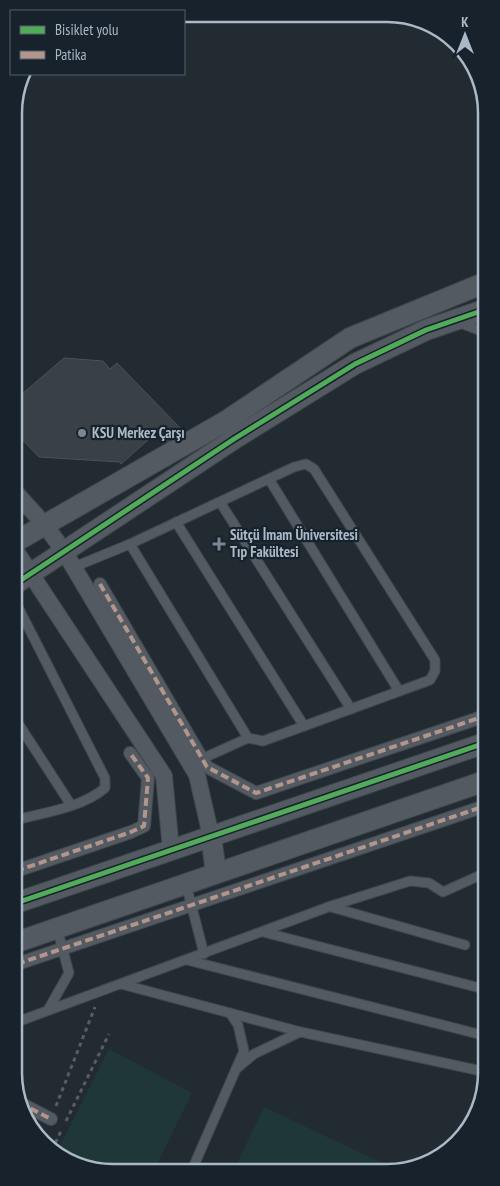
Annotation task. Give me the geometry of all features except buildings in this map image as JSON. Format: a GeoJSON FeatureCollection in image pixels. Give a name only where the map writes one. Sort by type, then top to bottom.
{"type":"FeatureCollection","features":[{"type":"Feature","properties":{"kind":"street"},"geometry":{"type":"LineString","coordinates":[[23,537],[226,421],[350,338],[478,286]]}},
{"type":"Feature","properties":{"kind":"street"},"geometry":{"type":"LineString","coordinates":[[172,850],[164,776],[24,579],[69,559],[234,439],[355,364],[426,330],[478,312]]}},
{"type":"Feature","properties":{"kind":"street"},"geometry":{"type":"LineString","coordinates":[[23,500],[44,524],[69,559],[197,762],[256,793],[477,719]]}},
{"type":"Feature","properties":{"kind":"street"},"geometry":{"type":"LineString","coordinates":[[100,584],[197,762],[196,775],[211,836],[216,873]]}},
{"type":"Feature","properties":{"kind":"street"},"geometry":{"type":"LineString","coordinates":[[22,901],[477,746]]}},
{"type":"Feature","properties":{"kind":"street"},"geometry":{"type":"LineString","coordinates":[[22,869],[144,826],[148,778],[130,752]]}},
{"type":"Feature","properties":{"kind":"street"},"geometry":{"type":"LineString","coordinates":[[22,940],[477,784]]}},
{"type":"Feature","properties":{"kind":"street"},"geometry":{"type":"LineString","coordinates":[[22,962],[477,809]]}},
{"type":"Feature","properties":{"kind":"street"},"geometry":{"type":"LineString","coordinates":[[29,1108],[51,1119]]}},
{"type":"Feature","properties":{"kind":"lane"},"geometry":{"type":"LineString","coordinates":[[454,320],[478,330]]}},
{"type":"Feature","properties":{"kind":"lane"},"geometry":{"type":"LineString","coordinates":[[69,559],[130,544],[294,467],[306,464],[314,469],[435,660],[435,671],[430,680],[263,740],[248,738],[197,762]]}},
{"type":"Feature","properties":{"kind":"lane"},"geometry":{"type":"LineString","coordinates":[[269,479],[399,691]]}},
{"type":"Feature","properties":{"kind":"lane"},"geometry":{"type":"LineString","coordinates":[[220,502],[351,709]]}},
{"type":"Feature","properties":{"kind":"lane"},"geometry":{"type":"LineString","coordinates":[[176,522],[304,726]]}},
{"type":"Feature","properties":{"kind":"lane"},"geometry":{"type":"LineString","coordinates":[[130,544],[248,738]]}},
{"type":"Feature","properties":{"kind":"lane"},"geometry":{"type":"LineString","coordinates":[[22,616],[105,778],[105,788],[96,796],[71,805],[22,815]]}},
{"type":"Feature","properties":{"kind":"lane"},"geometry":{"type":"LineString","coordinates":[[22,730],[71,805]]}},
{"type":"Feature","properties":{"kind":"lane"},"geometry":{"type":"LineString","coordinates":[[22,1020],[331,906],[410,881],[429,883],[442,892],[477,877]]}},
{"type":"Feature","properties":{"kind":"lane"},"geometry":{"type":"LineString","coordinates":[[186,884],[204,954]]}},
{"type":"Feature","properties":{"kind":"lane"},"geometry":{"type":"LineString","coordinates":[[331,906],[465,945]]}},
{"type":"Feature","properties":{"kind":"lane"},"geometry":{"type":"LineString","coordinates":[[48,1010],[70,973],[57,928]]}},
{"type":"Feature","properties":{"kind":"lane"},"geometry":{"type":"LineString","coordinates":[[263,932],[477,987]]}},
{"type":"Feature","properties":{"kind":"lane"},"geometry":{"type":"LineString","coordinates":[[187,960],[477,1034]]}},
{"type":"Feature","properties":{"kind":"lane"},"geometry":{"type":"LineString","coordinates":[[121,984],[301,1032],[477,1070]]}},
{"type":"Feature","properties":{"kind":"lane"},"geometry":{"type":"LineString","coordinates":[[195,1164],[244,1052],[238,1024],[230,1014]]}},
{"type":"Feature","properties":{"kind":"lane"},"geometry":{"type":"LineString","coordinates":[[236,1070],[254,1054],[301,1032]]}},
{"type":"Feature","properties":{"kind":"path"},"geometry":{"type":"LineString","coordinates":[[51,1119],[102,990]]}},
{"type":"Feature","properties":{"kind":"path"},"geometry":{"type":"LineString","coordinates":[[56,1143],[109,1034]]}},
{"type":"Feature","properties":{"kind":"green space"},"geometry":{"type":"Polygon","coordinates":[[[109,1049],[192,1093],[157,1164],[96,1162],[84,1159],[60,1146],[109,1049]]]}},
{"type":"Feature","properties":{"kind":"green space"},"geometry":{"type":"Polygon","coordinates":[[[264,1107],[384,1164],[237,1164],[264,1107]]]}},
{"type":"Feature","properties":{"kind":"marked path"},"geometry":{"type":"LineString","coordinates":[[100,584],[207,767],[256,793],[477,719]]}},
{"type":"Feature","properties":{"kind":"marked path"},"geometry":{"type":"LineString","coordinates":[[22,869],[144,826],[148,778],[130,753]]}},
{"type":"Feature","properties":{"kind":"marked path"},"geometry":{"type":"LineString","coordinates":[[22,962],[477,809]]}},
{"type":"Feature","properties":{"kind":"marked path"},"geometry":{"type":"LineString","coordinates":[[29,1108],[51,1119]]}},
{"type":"Feature","properties":{"kind":"cycle path"},"geometry":{"type":"LineString","coordinates":[[23,579],[234,439],[355,364],[426,330],[478,312]]}},
{"type":"Feature","properties":{"kind":"cycle path"},"geometry":{"type":"LineString","coordinates":[[22,901],[477,746]]}},
{"type":"Feature","properties":{"kind":"place","name":"KSU Merkez Çarşı"},"geometry":{"type":"Point","coordinates":[82,433]}},
{"type":"Feature","properties":{"kind":"place","name":"Sütçü İmam Üniversitesi Tıp Fakültesi"},"geometry":{"type":"Point","coordinates":[219,544]}}]}
